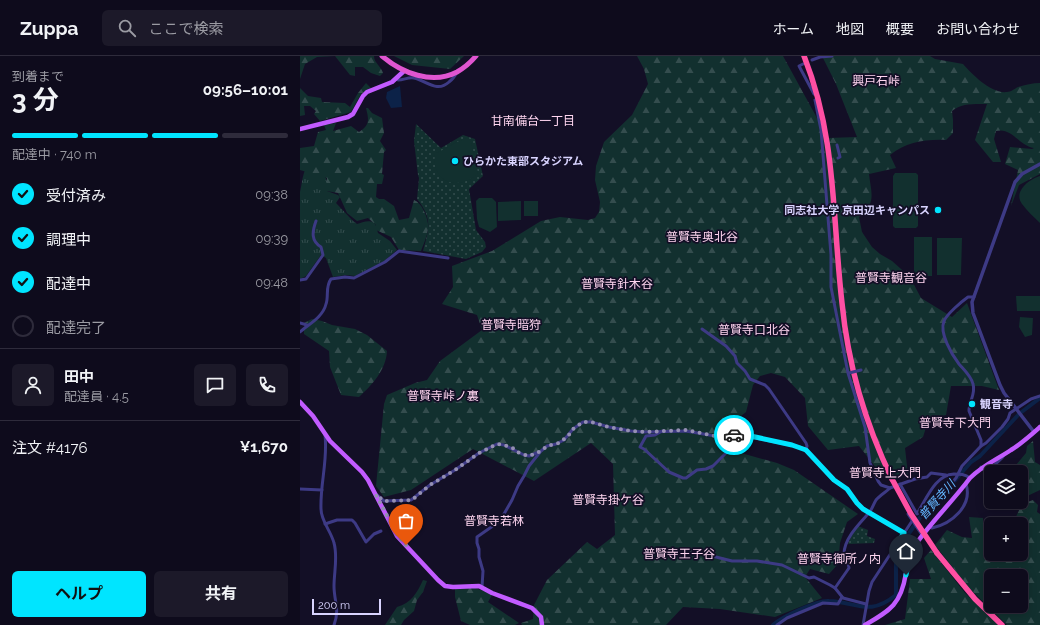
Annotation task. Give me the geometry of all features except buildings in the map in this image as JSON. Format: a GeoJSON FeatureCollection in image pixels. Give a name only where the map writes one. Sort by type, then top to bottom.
{"type":"FeatureCollection","features":[{"type":"Feature","properties":{"kind":"highway"},"geometry":{"type":"LineString","coordinates":[[382,56],[397,67],[431,78],[443,77],[457,72],[476,56]]}},
{"type":"Feature","properties":{"kind":"highway"},"geometry":{"type":"LineString","coordinates":[[805,56],[817,94],[829,147],[842,302],[849,356],[861,404],[880,453],[911,514],[937,553],[968,590],[1003,625]]}},
{"type":"Feature","properties":{"kind":"main road"},"geometry":{"type":"LineString","coordinates":[[300,129],[348,117],[353,114],[363,96],[367,92],[392,82],[404,70]]}},
{"type":"Feature","properties":{"kind":"main road"},"geometry":{"type":"LineString","coordinates":[[300,402],[313,416],[325,435],[362,472],[398,536],[430,573],[445,586],[475,586],[532,608],[541,617],[542,625]]}},
{"type":"Feature","properties":{"kind":"main road"},"geometry":{"type":"LineString","coordinates":[[864,625],[881,616],[896,603],[902,592],[911,552],[929,527],[966,484],[968,476],[1004,454],[1040,427]]}},
{"type":"Feature","properties":{"kind":"street"},"geometry":{"type":"LineString","coordinates":[[812,60],[820,56],[832,56]]}},
{"type":"Feature","properties":{"kind":"street"},"geometry":{"type":"LineString","coordinates":[[803,64],[799,66],[813,92],[821,130],[830,235],[832,287],[848,373],[865,427],[870,463],[881,485],[892,487],[912,522],[922,536]]}},
{"type":"Feature","properties":{"kind":"street"},"geometry":{"type":"LineString","coordinates":[[396,78],[398,80],[406,78],[415,79],[435,87],[440,87],[452,80],[457,72]]}},
{"type":"Feature","properties":{"kind":"street"},"geometry":{"type":"LineString","coordinates":[[837,145],[840,157],[838,158]]}},
{"type":"Feature","properties":{"kind":"street"},"geometry":{"type":"LineString","coordinates":[[1034,432],[1000,385],[972,307],[974,297],[1015,182],[1022,174],[1040,164]]}},
{"type":"Feature","properties":{"kind":"street"},"geometry":{"type":"LineString","coordinates":[[300,280],[306,279],[323,255],[321,247],[312,236],[316,221]]}},
{"type":"Feature","properties":{"kind":"street"},"geometry":{"type":"LineString","coordinates":[[300,332],[307,325],[310,325],[324,309],[326,305],[327,288],[331,279],[346,277],[354,278],[385,262],[399,251],[448,258]]}},
{"type":"Feature","properties":{"kind":"street"},"geometry":{"type":"LineString","coordinates":[[974,297],[968,297],[962,301],[948,315],[943,325],[944,336],[952,356],[970,376],[973,382],[974,393],[969,406],[969,411],[981,440],[981,446]]}},
{"type":"Feature","properties":{"kind":"street"},"geometry":{"type":"LineString","coordinates":[[300,323],[307,325]]}},
{"type":"Feature","properties":{"kind":"street"},"geometry":{"type":"LineString","coordinates":[[702,329],[726,346],[735,356],[737,363],[750,378],[769,389],[808,446],[806,450]]}},
{"type":"Feature","properties":{"kind":"street"},"geometry":{"type":"LineString","coordinates":[[848,373],[861,370]]}},
{"type":"Feature","properties":{"kind":"street"},"geometry":{"type":"LineString","coordinates":[[917,514],[949,486],[962,466],[1002,427],[1008,419],[1010,413],[1031,399],[1040,396]]}},
{"type":"Feature","properties":{"kind":"street"},"geometry":{"type":"LineString","coordinates":[[482,588],[483,571],[479,557],[480,549],[476,543],[476,539],[479,535],[500,522],[529,466],[541,451],[547,446],[564,440],[573,429],[583,422],[591,422],[631,431],[662,432],[686,430],[715,436],[746,435],[792,445],[806,450],[834,480],[847,489],[857,503],[869,513],[904,533]]}},
{"type":"Feature","properties":{"kind":"street"},"geometry":{"type":"LineString","coordinates":[[662,432],[655,435],[646,436],[640,447],[669,472],[683,478],[686,478],[697,470],[706,469],[713,466],[737,442],[736,435]]}},
{"type":"Feature","properties":{"kind":"street"},"geometry":{"type":"LineString","coordinates":[[325,435],[326,456],[321,514],[335,549],[334,588],[338,612],[334,625]]}},
{"type":"Feature","properties":{"kind":"street"},"geometry":{"type":"LineString","coordinates":[[376,495],[384,501],[412,500],[430,485],[479,453],[497,444],[504,445],[529,456],[541,451]]}},
{"type":"Feature","properties":{"kind":"street"},"geometry":{"type":"LineString","coordinates":[[994,465],[1004,454]]}},
{"type":"Feature","properties":{"kind":"street"},"geometry":{"type":"LineString","coordinates":[[835,588],[849,568],[844,552],[851,533],[869,513],[876,501],[892,487],[915,479],[927,477],[931,474],[958,474],[968,476]]}},
{"type":"Feature","properties":{"kind":"street"},"geometry":{"type":"LineString","coordinates":[[864,625],[866,606],[872,582],[936,484],[946,475]]}},
{"type":"Feature","properties":{"kind":"street"},"geometry":{"type":"LineString","coordinates":[[900,484],[917,514]]}},
{"type":"Feature","properties":{"kind":"street"},"geometry":{"type":"LineString","coordinates":[[929,527],[932,528],[946,524],[960,513],[966,497],[966,484]]}},
{"type":"Feature","properties":{"kind":"street"},"geometry":{"type":"LineString","coordinates":[[300,489],[322,490]]}},
{"type":"Feature","properties":{"kind":"street"},"geometry":{"type":"LineString","coordinates":[[325,524],[337,520],[352,520],[366,542],[374,534],[381,531]]}},
{"type":"Feature","properties":{"kind":"street"},"geometry":{"type":"LineString","coordinates":[[898,542],[904,545],[911,552]]}},
{"type":"Feature","properties":{"kind":"street"},"geometry":{"type":"LineString","coordinates":[[712,556],[732,561],[757,561],[782,565],[809,578],[814,577],[835,588],[841,598],[866,606]]}},
{"type":"Feature","properties":{"kind":"street"},"geometry":{"type":"LineString","coordinates":[[777,625],[793,615],[823,603],[839,604],[841,598]]}},
{"type":"Feature","properties":{"kind":"green space"},"geometry":{"type":"Polygon","coordinates":[[[300,56],[335,56],[317,57],[305,64],[300,79],[300,56]]]}},
{"type":"Feature","properties":{"kind":"green space"},"geometry":{"type":"Polygon","coordinates":[[[335,56],[374,56],[375,61],[383,73],[380,76],[371,73],[363,67],[355,67],[355,76],[350,75],[335,56]]]}},
{"type":"Feature","properties":{"kind":"green space"},"geometry":{"type":"Polygon","coordinates":[[[394,56],[464,56],[450,69],[412,65],[394,56]]]}},
{"type":"Feature","properties":{"kind":"green space"},"geometry":{"type":"Polygon","coordinates":[[[637,56],[783,56],[828,138],[857,137],[836,84],[822,56],[930,56],[935,59],[963,64],[971,73],[988,87],[1001,92],[1008,92],[1018,87],[1040,83],[1040,174],[1019,185],[1011,206],[1018,170],[1005,164],[1010,147],[1034,148],[1024,144],[1011,134],[1002,130],[996,131],[994,139],[1001,162],[993,162],[975,140],[987,104],[973,104],[964,105],[952,111],[953,133],[946,140],[931,140],[909,144],[890,155],[896,168],[869,174],[872,197],[871,202],[865,212],[859,217],[862,232],[872,247],[892,261],[910,277],[921,298],[952,317],[967,303],[999,390],[982,386],[951,386],[946,415],[929,418],[923,437],[905,448],[908,475],[881,474],[859,446],[828,450],[808,426],[805,398],[785,377],[771,373],[760,376],[753,385],[746,412],[732,423],[728,429],[727,438],[730,445],[741,453],[777,463],[794,470],[858,514],[847,522],[840,543],[838,564],[829,574],[810,569],[805,577],[822,598],[775,617],[720,609],[683,607],[666,625],[522,625],[521,623],[533,619],[534,605],[547,580],[587,542],[597,549],[615,535],[613,464],[591,443],[534,481],[473,449],[411,490],[384,497],[376,486],[384,404],[387,395],[415,383],[427,380],[440,361],[482,330],[477,315],[442,304],[453,287],[452,266],[492,251],[541,221],[560,217],[588,220],[595,218],[599,212],[600,202],[595,180],[596,166],[604,142],[632,115],[648,84],[644,69],[637,56]]]}},
{"type":"Feature","properties":{"kind":"green space"},"geometry":{"type":"Polygon","coordinates":[[[366,83],[371,88],[361,94],[351,112],[320,121],[314,114],[316,111],[310,106],[304,106],[305,115],[300,116],[300,88],[308,96],[321,98],[322,102],[345,103],[350,107],[366,83]]]}},
{"type":"Feature","properties":{"kind":"green space"},"geometry":{"type":"Polygon","coordinates":[[[366,108],[382,118],[384,133],[380,141],[386,150],[384,152],[382,174],[384,175],[382,184],[377,184],[376,197],[379,199],[384,199],[394,206],[399,220],[409,218],[414,200],[422,207],[427,221],[428,230],[421,251],[399,250],[391,237],[376,230],[376,225],[368,218],[357,221],[347,213],[338,193],[327,191],[327,178],[300,170],[300,148],[314,146],[318,132],[326,130],[324,125],[336,123],[333,131],[351,126],[359,132],[368,122],[366,108]]]}},
{"type":"Feature","properties":{"kind":"green space"},"geometry":{"type":"Polygon","coordinates":[[[416,124],[441,148],[463,135],[475,139],[483,176],[469,189],[476,230],[485,242],[486,247],[482,252],[466,259],[423,251],[428,230],[428,218],[426,212],[417,199],[419,178],[414,141],[416,124]]]}},
{"type":"Feature","properties":{"kind":"green space","name":"ひらかた東部スタジアム"},"geometry":{"type":"Polygon","coordinates":[[[467,138],[471,142],[478,173],[471,179],[463,182],[448,182],[437,172],[435,154],[467,138]]]}},
{"type":"Feature","properties":{"kind":"green space"},"geometry":{"type":"Polygon","coordinates":[[[305,170],[324,176],[327,182],[327,191],[340,197],[336,203],[352,220],[357,224],[368,221],[373,222],[378,233],[390,241],[397,250],[384,261],[355,276],[346,275],[333,277],[326,258],[321,255],[306,276],[300,279],[300,192],[305,170]]]}},
{"type":"Feature","properties":{"kind":"green space"},"geometry":{"type":"Polygon","coordinates":[[[895,173],[916,173],[918,175],[918,226],[916,228],[895,228],[893,226],[893,176],[895,173]]]}},
{"type":"Feature","properties":{"kind":"green space"},"geometry":{"type":"Polygon","coordinates":[[[1040,176],[1040,223],[1022,204],[1019,195],[1027,183],[1040,176]]]}},
{"type":"Feature","properties":{"kind":"green space"},"geometry":{"type":"Polygon","coordinates":[[[479,198],[492,198],[496,202],[497,227],[490,232],[479,227],[476,201],[479,198]]]}},
{"type":"Feature","properties":{"kind":"green space"},"geometry":{"type":"Polygon","coordinates":[[[521,201],[521,220],[498,221],[498,202],[521,201]]]}},
{"type":"Feature","properties":{"kind":"green space"},"geometry":{"type":"Polygon","coordinates":[[[524,201],[538,201],[538,216],[524,216],[524,201]]]}},
{"type":"Feature","properties":{"kind":"green space"},"geometry":{"type":"Polygon","coordinates":[[[914,237],[932,237],[932,276],[914,276],[914,237]]]}},
{"type":"Feature","properties":{"kind":"green space"},"geometry":{"type":"Polygon","coordinates":[[[937,238],[962,238],[961,275],[937,275],[937,238]]]}},
{"type":"Feature","properties":{"kind":"green space"},"geometry":{"type":"Polygon","coordinates":[[[1016,296],[1040,296],[1040,311],[1017,311],[1016,296]]]}},
{"type":"Feature","properties":{"kind":"green space"},"geometry":{"type":"Polygon","coordinates":[[[1020,317],[1033,318],[1032,335],[1025,337],[1019,327],[1020,317]]]}},
{"type":"Feature","properties":{"kind":"green space"},"geometry":{"type":"Polygon","coordinates":[[[312,319],[332,325],[355,329],[367,335],[387,351],[384,365],[378,377],[359,397],[341,395],[330,367],[329,351],[304,334],[304,323],[312,319]]]}},
{"type":"Feature","properties":{"kind":"green space"},"geometry":{"type":"Polygon","coordinates":[[[1033,441],[1035,462],[1040,465],[1040,490],[1028,496],[1028,465],[1016,465],[1026,453],[1027,446],[1033,441]]]}},
{"type":"Feature","properties":{"kind":"green space"},"geometry":{"type":"Polygon","coordinates":[[[1033,500],[1038,505],[1037,512],[1040,514],[1040,625],[1007,625],[995,613],[1028,613],[1028,569],[984,569],[984,603],[970,589],[935,545],[947,530],[962,537],[972,538],[969,517],[983,518],[984,561],[1028,561],[1028,517],[1016,517],[1020,509],[1028,509],[1028,502],[1033,500]]]}},
{"type":"Feature","properties":{"kind":"green space"},"geometry":{"type":"Polygon","coordinates":[[[858,526],[868,530],[867,536],[875,539],[874,543],[848,544],[852,534],[858,526]]]}},
{"type":"Feature","properties":{"kind":"green space"},"geometry":{"type":"Polygon","coordinates":[[[931,550],[965,593],[984,611],[984,613],[986,613],[999,625],[885,625],[905,619],[910,579],[931,579],[924,558],[931,550]]]}},
{"type":"Feature","properties":{"kind":"green space"},"geometry":{"type":"Polygon","coordinates":[[[423,580],[427,581],[423,592],[417,600],[414,611],[404,620],[401,625],[385,625],[397,607],[406,603],[413,597],[423,580]]]}},
{"type":"Feature","properties":{"kind":"green space"},"geometry":{"type":"Polygon","coordinates":[[[469,586],[492,595],[488,602],[519,623],[515,625],[470,625],[461,621],[455,597],[455,589],[469,586]]]}},
{"type":"Feature","properties":{"kind":"water"},"geometry":{"type":"Polygon","coordinates":[[[400,86],[402,107],[391,108],[386,98],[387,92],[400,86]]]}},
{"type":"Feature","properties":{"kind":"waterway","name":"普賢寺川"},"geometry":{"type":"LineString","coordinates":[[773,625],[800,610],[824,601],[870,607],[887,602],[896,595],[896,561],[903,542],[921,516],[937,501],[971,462],[980,456],[1019,414],[1040,398]]}},
{"type":"Feature","properties":{"kind":"way so far"},"geometry":{"type":"LineString","coordinates":[[406,545],[398,536],[376,495],[384,501],[412,500],[430,485],[490,446],[500,443],[515,449],[519,453],[529,456],[541,451],[547,446],[564,440],[573,429],[583,422],[591,422],[631,431],[644,432],[686,430],[715,436],[734,435]]}},
{"type":"Feature","properties":{"kind":"place","name":"ひらかた東部スタジアム"},"geometry":{"type":"Point","coordinates":[455,161]}},
{"type":"Feature","properties":{"kind":"place","name":"同志社大学 京田辺キャンパス"},"geometry":{"type":"Point","coordinates":[938,210]}},
{"type":"Feature","properties":{"kind":"place","name":"観音寺"},"geometry":{"type":"Point","coordinates":[972,404]}},
{"type":"Feature","properties":{"kind":"district","name":"興戸石峠"},"geometry":{"type":"Point","coordinates":[876,81]}},
{"type":"Feature","properties":{"kind":"district","name":"甘南備台一丁目"},"geometry":{"type":"Point","coordinates":[533,121]}},
{"type":"Feature","properties":{"kind":"district","name":"普賢寺奥北谷"},"geometry":{"type":"Point","coordinates":[702,237]}},
{"type":"Feature","properties":{"kind":"district","name":"普賢寺観音谷"},"geometry":{"type":"Point","coordinates":[891,278]}},
{"type":"Feature","properties":{"kind":"district","name":"普賢寺針木谷"},"geometry":{"type":"Point","coordinates":[617,284]}},
{"type":"Feature","properties":{"kind":"district","name":"普賢寺暗狩"},"geometry":{"type":"Point","coordinates":[511,325]}},
{"type":"Feature","properties":{"kind":"district","name":"普賢寺口北谷"},"geometry":{"type":"Point","coordinates":[754,330]}},
{"type":"Feature","properties":{"kind":"district","name":"普賢寺峠ノ裏"},"geometry":{"type":"Point","coordinates":[443,396]}},
{"type":"Feature","properties":{"kind":"district","name":"普賢寺下大門"},"geometry":{"type":"Point","coordinates":[955,423]}},
{"type":"Feature","properties":{"kind":"district","name":"普賢寺上大門"},"geometry":{"type":"Point","coordinates":[885,473]}},
{"type":"Feature","properties":{"kind":"district","name":"普賢寺掛ケ谷"},"geometry":{"type":"Point","coordinates":[608,500]}},
{"type":"Feature","properties":{"kind":"district","name":"普賢寺若林"},"geometry":{"type":"Point","coordinates":[494,521]}},
{"type":"Feature","properties":{"kind":"district","name":"普賢寺王子谷"},"geometry":{"type":"Point","coordinates":[679,554]}},
{"type":"Feature","properties":{"kind":"district","name":"普賢寺御所ノ内"},"geometry":{"type":"Point","coordinates":[839,559]}},
{"type":"Feature","properties":{"kind":"route"},"geometry":{"type":"LineString","coordinates":[[734,435],[746,435],[792,445],[806,450],[821,468],[847,489],[863,509],[904,533],[898,542],[904,545],[911,552],[906,575]]}}]}
